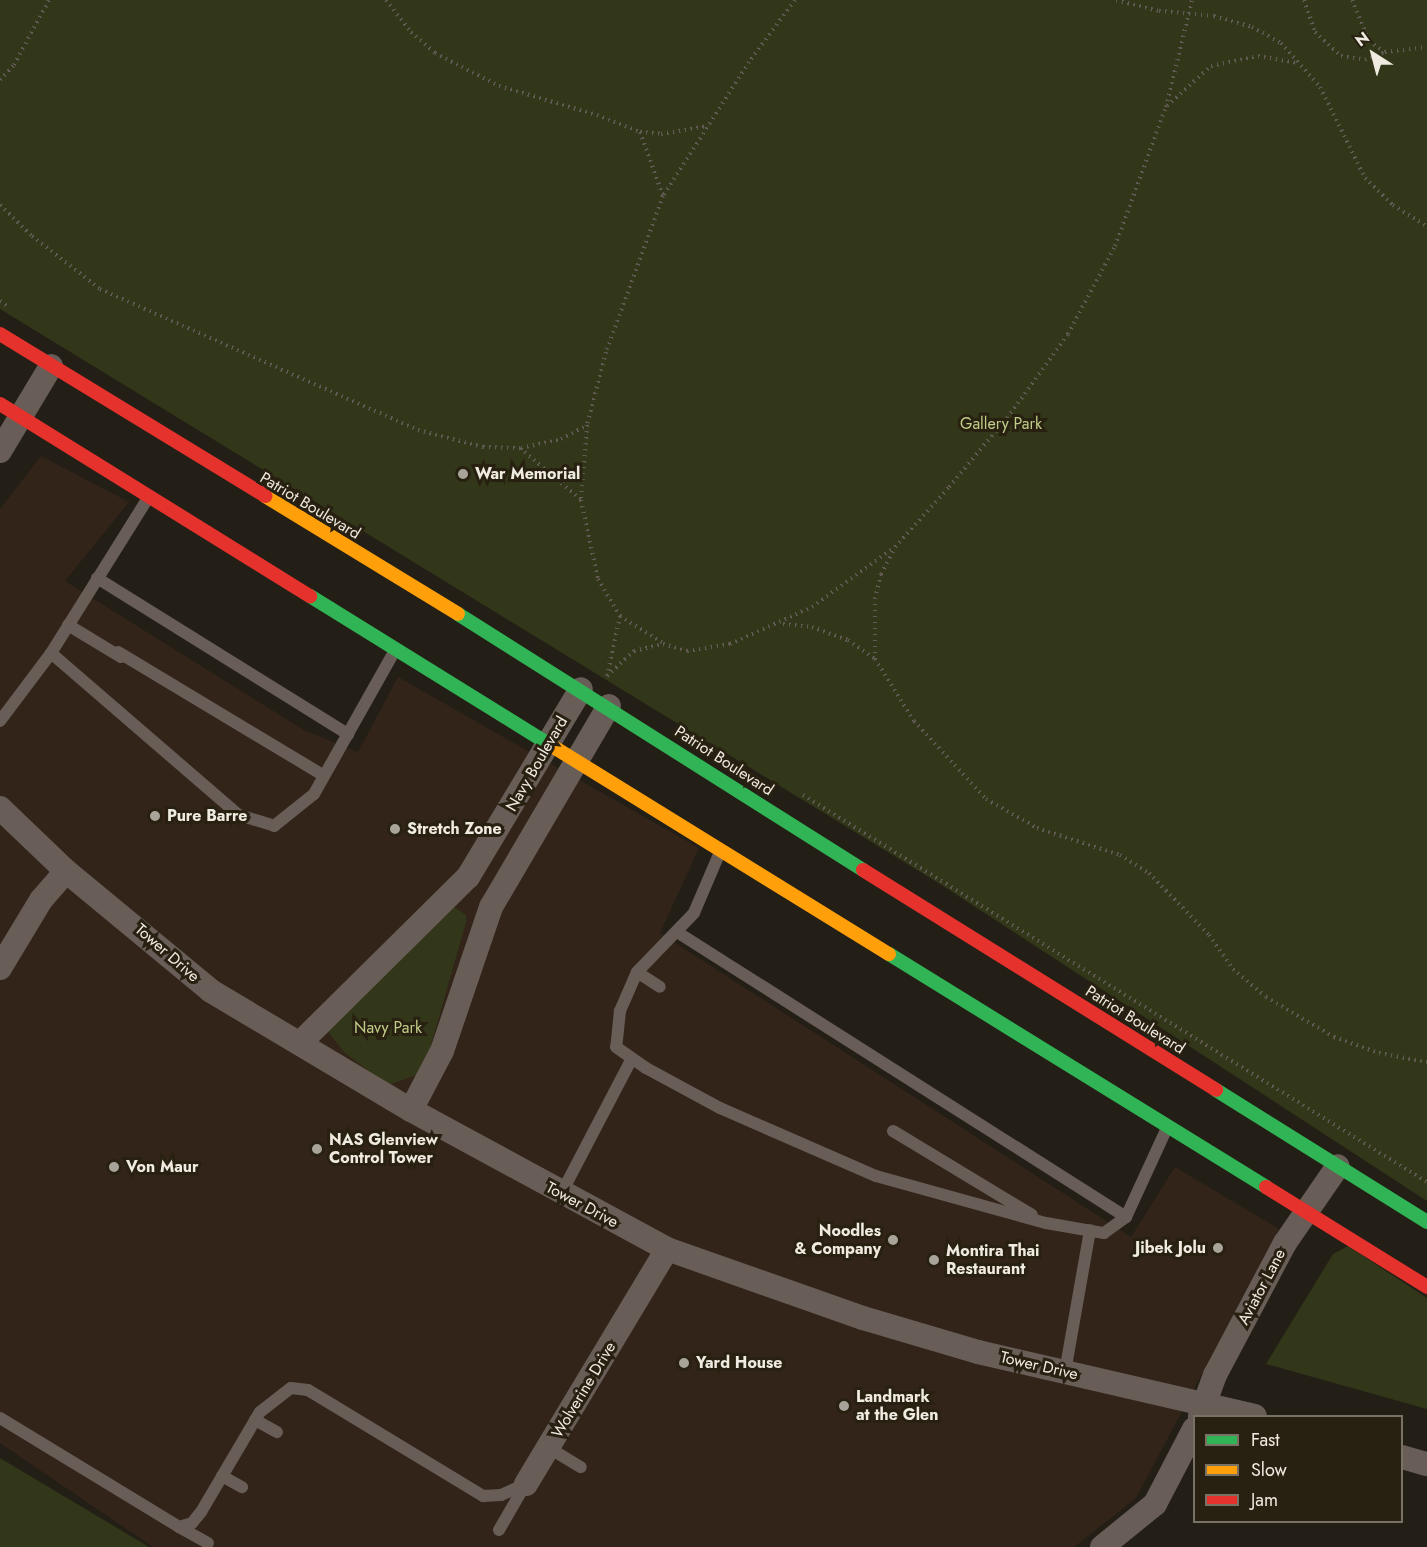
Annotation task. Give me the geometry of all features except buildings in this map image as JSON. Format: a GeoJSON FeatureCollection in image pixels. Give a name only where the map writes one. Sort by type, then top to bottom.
{"type":"FeatureCollection","features":[{"type":"Feature","properties":{"kind":"main road","name":"Patriot Boulevard"},"geometry":{"type":"LineString","coordinates":[[0,334],[609,706],[865,871],[1427,1222]]}},
{"type":"Feature","properties":{"kind":"main road"},"geometry":{"type":"LineString","coordinates":[[10,411],[574,763],[1427,1287]]}},
{"type":"Feature","properties":{"kind":"street"},"geometry":{"type":"LineString","coordinates":[[0,451],[10,411],[51,366]]}},
{"type":"Feature","properties":{"kind":"street","name":"Navy Boulevard"},"geometry":{"type":"LineString","coordinates":[[302,1042],[468,877],[581,689]]}},
{"type":"Feature","properties":{"kind":"street","name":"Navy Boulevard"},"geometry":{"type":"LineString","coordinates":[[411,1110],[442,1051],[490,912],[609,706]]}},
{"type":"Feature","properties":{"kind":"street","name":"Tower Drive"},"geometry":{"type":"LineString","coordinates":[[0,808],[66,870],[211,991],[302,1042],[411,1110],[561,1194],[667,1249],[863,1318],[978,1352],[1065,1372],[1203,1410],[1246,1415]]}},
{"type":"Feature","properties":{"kind":"street"},"geometry":{"type":"LineString","coordinates":[[0,968],[41,900],[66,870]]}},
{"type":"Feature","properties":{"kind":"street"},"geometry":{"type":"LineString","coordinates":[[449,896],[490,912]]}},
{"type":"Feature","properties":{"kind":"street","name":"Aviator Lane"},"geometry":{"type":"LineString","coordinates":[[1203,1410],[1246,1314],[1307,1212],[1338,1166]]}},
{"type":"Feature","properties":{"kind":"street","name":"Wolverine Drive"},"geometry":{"type":"LineString","coordinates":[[526,1484],[667,1249]]}},
{"type":"Feature","properties":{"kind":"street"},"geometry":{"type":"LineString","coordinates":[[1102,1547],[1155,1504],[1193,1431]]}},
{"type":"Feature","properties":{"kind":"street"},"geometry":{"type":"LineString","coordinates":[[1403,1458],[1427,1464]]}},
{"type":"Feature","properties":{"kind":"lane"},"geometry":{"type":"LineString","coordinates":[[0,721],[51,653],[149,497]]}},
{"type":"Feature","properties":{"kind":"lane"},"geometry":{"type":"LineString","coordinates":[[97,578],[348,734]]}},
{"type":"Feature","properties":{"kind":"lane"},"geometry":{"type":"LineString","coordinates":[[68,625],[271,748]]}},
{"type":"Feature","properties":{"kind":"lane"},"geometry":{"type":"LineString","coordinates":[[51,653],[239,815],[274,826],[314,794],[395,650]]}},
{"type":"Feature","properties":{"kind":"lane"},"geometry":{"type":"LineString","coordinates":[[118,652],[324,776]]}},
{"type":"Feature","properties":{"kind":"lane"},"geometry":{"type":"LineString","coordinates":[[720,852],[694,913],[637,972],[620,1011],[616,1047],[632,1058],[720,1107],[876,1176],[1046,1223],[1104,1233],[1126,1217],[1167,1126]]}},
{"type":"Feature","properties":{"kind":"lane"},"geometry":{"type":"LineString","coordinates":[[677,932],[1126,1217]]}},
{"type":"Feature","properties":{"kind":"lane"},"geometry":{"type":"LineString","coordinates":[[637,972],[660,987]]}},
{"type":"Feature","properties":{"kind":"lane"},"geometry":{"type":"LineString","coordinates":[[561,1194],[632,1058]]}},
{"type":"Feature","properties":{"kind":"lane"},"geometry":{"type":"LineString","coordinates":[[893,1131],[1046,1223]]}},
{"type":"Feature","properties":{"kind":"lane"},"geometry":{"type":"LineString","coordinates":[[1065,1372],[1090,1230]]}},
{"type":"Feature","properties":{"kind":"lane"},"geometry":{"type":"LineString","coordinates":[[179,1527],[192,1523],[255,1420],[291,1388],[308,1390],[483,1496],[501,1495],[526,1484]]}},
{"type":"Feature","properties":{"kind":"lane"},"geometry":{"type":"LineString","coordinates":[[0,1418],[208,1543]]}},
{"type":"Feature","properties":{"kind":"lane"},"geometry":{"type":"LineString","coordinates":[[255,1420],[277,1432]]}},
{"type":"Feature","properties":{"kind":"lane"},"geometry":{"type":"LineString","coordinates":[[549,1448],[581,1467]]}},
{"type":"Feature","properties":{"kind":"lane"},"geometry":{"type":"LineString","coordinates":[[222,1476],[242,1487]]}},
{"type":"Feature","properties":{"kind":"lane","name":"Wolverine Drive"},"geometry":{"type":"LineString","coordinates":[[499,1530],[526,1484]]}},
{"type":"Feature","properties":{"kind":"path"},"geometry":{"type":"LineString","coordinates":[[0,80],[14,65],[49,0]]}},
{"type":"Feature","properties":{"kind":"path"},"geometry":{"type":"LineString","coordinates":[[795,0],[663,196],[616,322],[587,425],[581,500],[598,579],[620,616],[663,644],[687,651],[730,644],[782,624],[812,607],[895,547],[1007,418],[1068,334],[1115,246],[1166,107],[1191,13],[1192,0]]}},
{"type":"Feature","properties":{"kind":"path"},"geometry":{"type":"LineString","coordinates":[[1116,0],[1158,11],[1191,13],[1252,27],[1281,43],[1299,63],[1336,114],[1365,178],[1393,205],[1427,226]]}},
{"type":"Feature","properties":{"kind":"path"},"geometry":{"type":"LineString","coordinates":[[1304,0],[1315,32],[1329,49],[1341,56],[1365,60],[1385,52],[1427,47]]}},
{"type":"Feature","properties":{"kind":"path"},"geometry":{"type":"LineString","coordinates":[[1352,0],[1369,41],[1385,52]]}},
{"type":"Feature","properties":{"kind":"path"},"geometry":{"type":"LineString","coordinates":[[386,1],[411,32],[435,53],[499,86],[597,115],[639,132],[661,134],[708,126]]}},
{"type":"Feature","properties":{"kind":"path"},"geometry":{"type":"LineString","coordinates":[[1166,107],[1187,84],[1211,66],[1258,56],[1299,63]]}},
{"type":"Feature","properties":{"kind":"path"},"geometry":{"type":"LineString","coordinates":[[639,132],[663,196]]}},
{"type":"Feature","properties":{"kind":"path"},"geometry":{"type":"LineString","coordinates":[[0,205],[32,236],[100,289],[170,322],[262,358],[418,430],[483,447],[520,448],[561,439],[587,425]]}},
{"type":"Feature","properties":{"kind":"path"},"geometry":{"type":"LineString","coordinates":[[520,448],[581,500]]}},
{"type":"Feature","properties":{"kind":"path"},"geometry":{"type":"LineString","coordinates":[[875,659],[875,598],[881,574],[895,547]]}},
{"type":"Feature","properties":{"kind":"path"},"geometry":{"type":"LineString","coordinates":[[620,616],[607,676],[634,651],[663,644]]}},
{"type":"Feature","properties":{"kind":"path"},"geometry":{"type":"LineString","coordinates":[[782,624],[812,627],[849,640],[875,659],[914,722],[986,799],[1037,828],[1120,855],[1149,873],[1175,897],[1233,969],[1300,1020],[1379,1053],[1427,1062]]}},
{"type":"Feature","properties":{"kind":"shaded area"},"geometry":{"type":"Polygon","coordinates":[[[41,456],[129,502],[65,581],[304,730],[358,752],[398,677],[699,848],[660,933],[1131,1237],[1175,1167],[1279,1229],[1136,1498],[1074,1547],[153,1547],[0,1443],[0,509],[41,456]]]}},
{"type":"Feature","properties":{"kind":"green space","name":"Gallery Park"},"geometry":{"type":"Polygon","coordinates":[[[0,0],[1427,0],[1427,1201],[940,884],[0,309],[0,0]]]}},
{"type":"Feature","properties":{"kind":"green space","name":"Navy Park"},"geometry":{"type":"Polygon","coordinates":[[[454,907],[466,915],[466,922],[427,1059],[417,1075],[388,1085],[345,1053],[328,1032],[454,907]]]}},
{"type":"Feature","properties":{"kind":"green space"},"geometry":{"type":"Polygon","coordinates":[[[1348,1246],[1427,1298],[1427,1409],[1266,1364],[1333,1254],[1348,1246]]]}},
{"type":"Feature","properties":{"kind":"green space"},"geometry":{"type":"Polygon","coordinates":[[[0,1458],[149,1547],[0,1547],[0,1458]]]}},
{"type":"Feature","properties":{"kind":"traffic: fast"},"geometry":{"type":"LineString","coordinates":[[310,596],[552,746]]}},
{"type":"Feature","properties":{"kind":"traffic: fast"},"geometry":{"type":"LineString","coordinates":[[458,614],[863,870]]}},
{"type":"Feature","properties":{"kind":"traffic: fast"},"geometry":{"type":"LineString","coordinates":[[889,954],[1266,1187]]}},
{"type":"Feature","properties":{"kind":"traffic: fast"},"geometry":{"type":"LineString","coordinates":[[1216,1090],[1427,1222]]}},
{"type":"Feature","properties":{"kind":"traffic: slow"},"geometry":{"type":"LineString","coordinates":[[265,496],[458,614]]}},
{"type":"Feature","properties":{"kind":"traffic: slow"},"geometry":{"type":"LineString","coordinates":[[552,746],[889,954]]}},
{"type":"Feature","properties":{"kind":"traffic: jam"},"geometry":{"type":"LineString","coordinates":[[0,334],[265,496]]}},
{"type":"Feature","properties":{"kind":"traffic: jam"},"geometry":{"type":"LineString","coordinates":[[0,404],[310,596]]}},
{"type":"Feature","properties":{"kind":"traffic: jam"},"geometry":{"type":"LineString","coordinates":[[863,870],[1216,1090]]}},
{"type":"Feature","properties":{"kind":"traffic: jam"},"geometry":{"type":"LineString","coordinates":[[1266,1187],[1427,1287]]}},
{"type":"Feature","properties":{"kind":"place","name":"War Memorial"},"geometry":{"type":"Point","coordinates":[463,474]}},
{"type":"Feature","properties":{"kind":"place","name":"Pure Barre"},"geometry":{"type":"Point","coordinates":[155,816]}},
{"type":"Feature","properties":{"kind":"place","name":"Stretch Zone"},"geometry":{"type":"Point","coordinates":[395,829]}},
{"type":"Feature","properties":{"kind":"place","name":"NAS Glenview Control Tower"},"geometry":{"type":"Point","coordinates":[317,1149]}},
{"type":"Feature","properties":{"kind":"place","name":"Von Maur"},"geometry":{"type":"Point","coordinates":[114,1167]}},
{"type":"Feature","properties":{"kind":"place","name":"Noodles & Company"},"geometry":{"type":"Point","coordinates":[893,1240]}},
{"type":"Feature","properties":{"kind":"place","name":"Jibek Jolu"},"geometry":{"type":"Point","coordinates":[1218,1248]}},
{"type":"Feature","properties":{"kind":"place","name":"Montira Thai Restaurant"},"geometry":{"type":"Point","coordinates":[934,1260]}},
{"type":"Feature","properties":{"kind":"place","name":"Yard House"},"geometry":{"type":"Point","coordinates":[684,1363]}},
{"type":"Feature","properties":{"kind":"place","name":"Landmark at the Glen"},"geometry":{"type":"Point","coordinates":[844,1406]}}]}
